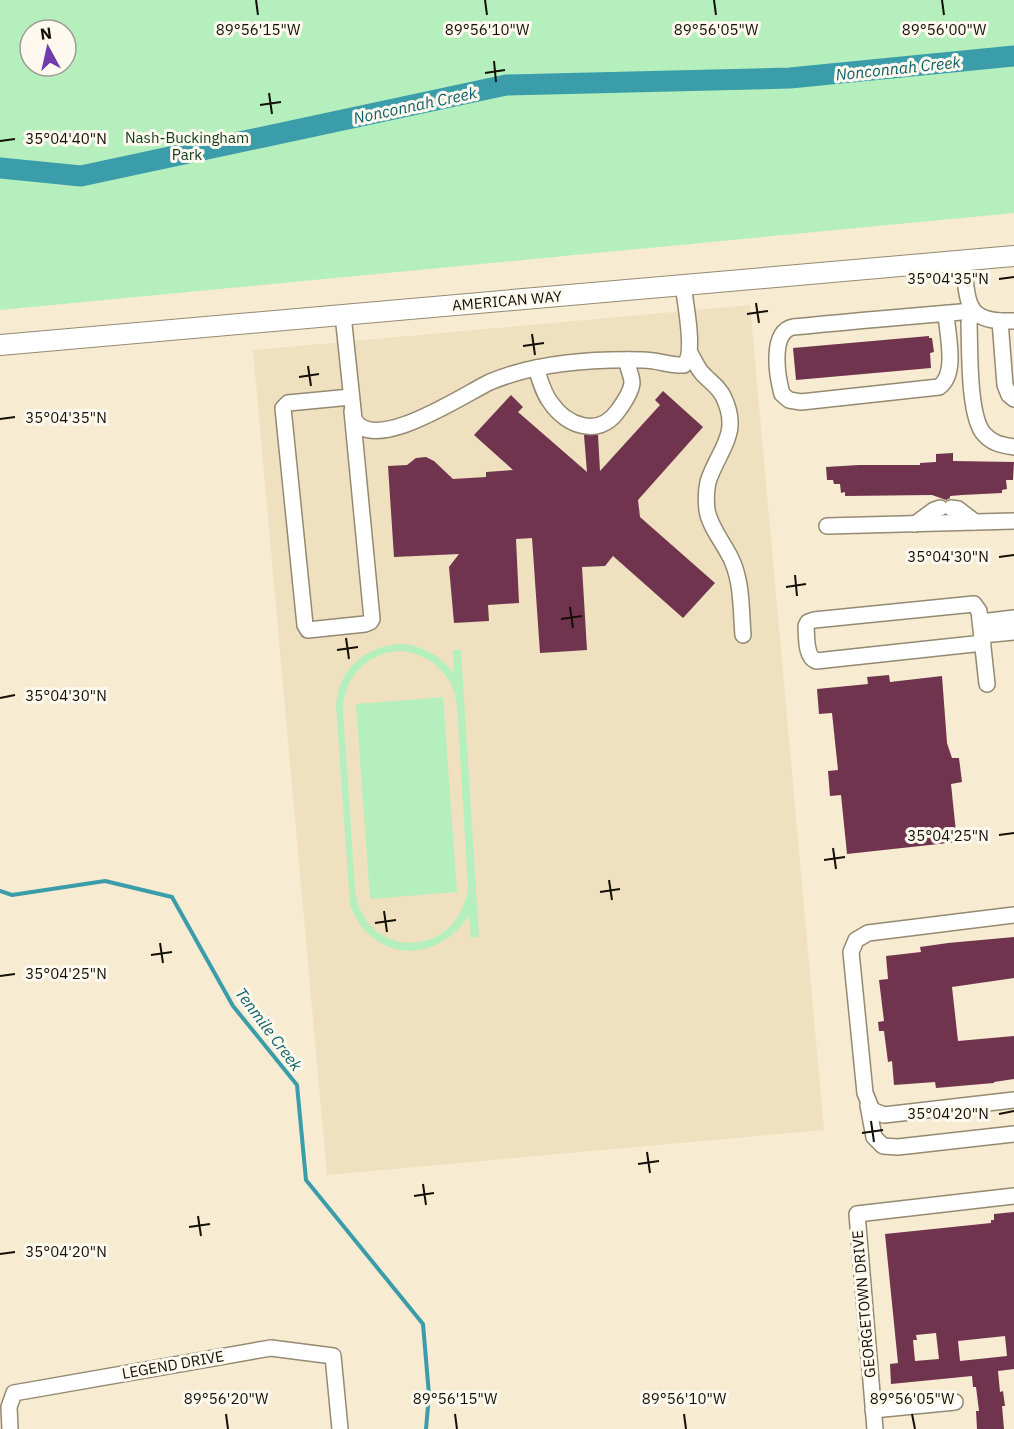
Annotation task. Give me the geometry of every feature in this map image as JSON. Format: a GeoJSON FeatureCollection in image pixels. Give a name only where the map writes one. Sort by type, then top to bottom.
{"type":"FeatureCollection","features":[{"type":"Feature","properties":{"kind":"main road","name":"AMERICAN WAY"},"geometry":{"type":"LineString","coordinates":[[0,345],[1014,256]]}},
{"type":"Feature","properties":{"kind":"street"},"geometry":{"type":"LineString","coordinates":[[962,261],[968,303],[972,311],[969,320],[977,422],[985,435],[995,443],[1014,447]]}},
{"type":"Feature","properties":{"kind":"street"},"geometry":{"type":"LineString","coordinates":[[683,285],[690,354],[700,370],[723,395],[729,412],[730,428],[727,442],[708,482],[707,509],[709,519],[730,556],[737,574],[743,635]]}},
{"type":"Feature","properties":{"kind":"street"},"geometry":{"type":"LineString","coordinates":[[946,313],[949,374],[946,382],[936,389],[801,402],[784,397],[780,389],[777,346],[781,334],[789,327],[946,313],[972,311],[985,318],[1007,321],[1005,385],[1009,395],[1014,399]]}},
{"type":"Feature","properties":{"kind":"street"},"geometry":{"type":"LineString","coordinates":[[343,315],[352,404],[372,619],[364,624],[308,630],[305,627],[283,408],[288,403],[352,404]]}},
{"type":"Feature","properties":{"kind":"street"},"geometry":{"type":"LineString","coordinates":[[352,404],[356,423],[365,429],[399,426],[424,418],[488,383],[536,368],[627,360],[646,360],[681,366],[686,364],[690,354]]}},
{"type":"Feature","properties":{"kind":"street"},"geometry":{"type":"LineString","coordinates":[[536,368],[545,393],[555,409],[576,425],[588,427],[608,422],[623,403],[632,383],[627,360]]}},
{"type":"Feature","properties":{"kind":"street"},"geometry":{"type":"LineString","coordinates":[[915,524],[934,510],[945,508],[958,509],[975,522]]}},
{"type":"Feature","properties":{"kind":"street"},"geometry":{"type":"LineString","coordinates":[[827,526],[1014,521]]}},
{"type":"Feature","properties":{"kind":"street"},"geometry":{"type":"LineString","coordinates":[[987,684],[982,634],[978,608],[970,603],[814,620],[808,622],[806,628],[809,655],[816,661],[982,634],[1014,632]]}},
{"type":"Feature","properties":{"kind":"street"},"geometry":{"type":"LineString","coordinates":[[982,634],[1014,618]]}},
{"type":"Feature","properties":{"kind":"street"},"geometry":{"type":"LineString","coordinates":[[1014,915],[872,932],[861,935],[854,943],[851,957],[865,1093],[876,1142],[883,1146],[898,1147],[1014,1134]]}},
{"type":"Feature","properties":{"kind":"street"},"geometry":{"type":"LineString","coordinates":[[868,1105],[874,1112],[884,1115],[1014,1100]]}},
{"type":"Feature","properties":{"kind":"street","name":"GEORGETOWN DRIVE"},"geometry":{"type":"LineString","coordinates":[[875,1429],[857,1214],[1014,1196]]}},
{"type":"Feature","properties":{"kind":"street","name":"LEGEND DRIVE"},"geometry":{"type":"LineString","coordinates":[[10,1429],[9,1407],[14,1393],[271,1348],[333,1356],[340,1429]]}},
{"type":"Feature","properties":{"kind":"street"},"geometry":{"type":"LineString","coordinates":[[873,1410],[955,1402]]}},
{"type":"Feature","properties":{"kind":"shaded area"},"geometry":{"type":"Polygon","coordinates":[[[750,305],[824,1130],[327,1175],[253,350],[750,305]]]}},
{"type":"Feature","properties":{"kind":"green space","name":"Nash-Buckingham Park"},"geometry":{"type":"Polygon","coordinates":[[[0,0],[1014,0],[1014,213],[0,310],[0,0]]]}},
{"type":"Feature","properties":{"kind":"green space"},"geometry":{"type":"Polygon","coordinates":[[[406,644],[421,648],[439,658],[454,673],[453,650],[461,650],[479,937],[471,938],[469,915],[456,931],[440,943],[423,949],[406,950],[389,947],[373,938],[360,924],[350,905],[336,706],[338,692],[342,680],[358,660],[379,648],[406,644]],[[399,651],[387,653],[367,662],[353,677],[344,697],[343,709],[355,888],[361,912],[374,929],[391,939],[410,943],[430,939],[447,929],[461,912],[468,888],[455,693],[451,683],[438,667],[421,656],[399,651]]]}},
{"type":"Feature","properties":{"kind":"green space"},"geometry":{"type":"Polygon","coordinates":[[[443,697],[457,892],[370,899],[356,704],[443,697]]]}},
{"type":"Feature","properties":{"kind":"building"},"geometry":{"type":"Polygon","coordinates":[[[929,336],[932,338],[934,352],[930,353],[931,368],[796,380],[793,348],[929,336]]]}},
{"type":"Feature","properties":{"kind":"building"},"geometry":{"type":"Polygon","coordinates":[[[663,391],[703,427],[638,500],[640,517],[715,583],[683,618],[613,556],[605,566],[582,567],[587,650],[540,653],[532,538],[516,539],[519,603],[488,605],[489,621],[454,623],[449,567],[459,554],[394,557],[388,466],[407,465],[416,458],[426,457],[434,461],[453,479],[486,477],[486,472],[513,470],[474,435],[511,395],[523,407],[518,412],[587,472],[584,435],[598,435],[600,471],[660,405],[655,400],[663,391]]]}},
{"type":"Feature","properties":{"kind":"building"},"geometry":{"type":"Polygon","coordinates":[[[953,453],[953,461],[1014,462],[1013,480],[1006,480],[1007,489],[1002,490],[1002,493],[950,496],[946,500],[932,495],[845,496],[845,492],[841,493],[840,484],[827,480],[826,467],[920,465],[920,463],[936,462],[936,454],[953,453]]]}},
{"type":"Feature","properties":{"kind":"building"},"geometry":{"type":"Polygon","coordinates":[[[889,675],[890,682],[942,676],[947,743],[952,758],[959,758],[962,782],[951,784],[957,842],[847,854],[841,795],[830,796],[828,771],[838,770],[832,713],[819,714],[817,689],[868,684],[867,677],[889,675]]]}},
{"type":"Feature","properties":{"kind":"building"},"geometry":{"type":"Polygon","coordinates":[[[1014,937],[1014,978],[952,987],[958,1041],[1014,1036],[1014,1079],[936,1088],[935,1082],[894,1085],[892,1061],[888,1062],[884,1031],[879,1031],[878,1022],[884,1021],[879,980],[888,979],[886,956],[921,952],[920,947],[1014,937]]]}},
{"type":"Feature","properties":{"kind":"building"},"geometry":{"type":"Polygon","coordinates":[[[1014,1212],[1014,1369],[998,1371],[1000,1392],[1003,1391],[1005,1406],[1002,1406],[1004,1429],[977,1429],[976,1411],[979,1411],[972,1376],[891,1384],[890,1364],[898,1363],[885,1234],[991,1223],[991,1220],[994,1220],[994,1214],[1014,1212]],[[936,1333],[916,1335],[917,1340],[913,1340],[915,1361],[939,1359],[936,1333]],[[1005,1336],[958,1341],[960,1361],[1007,1356],[1005,1336]]]}},
{"type":"Feature","properties":{"kind":"waterway","name":"Nonconnah Creek"},"geometry":{"type":"LineString","coordinates":[[0,168],[81,176],[506,85],[790,78],[1014,56]]}},
{"type":"Feature","properties":{"kind":"waterway","name":"Tenmile Creek"},"geometry":{"type":"LineString","coordinates":[[0,891],[12,895],[105,881],[172,897],[233,1006],[297,1085],[306,1180],[423,1324],[429,1395],[426,1429]]}}]}
